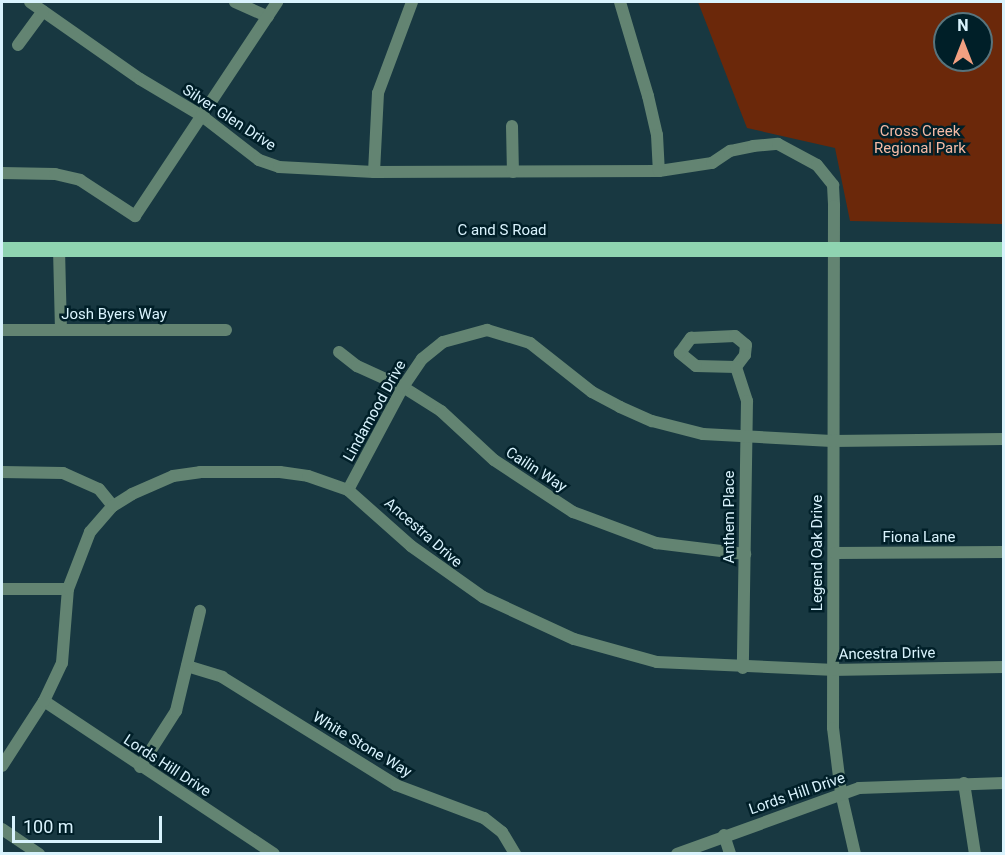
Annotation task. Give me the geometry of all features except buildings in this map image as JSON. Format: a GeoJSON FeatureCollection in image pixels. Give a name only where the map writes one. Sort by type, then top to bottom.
{"type":"FeatureCollection","features":[{"type":"Feature","properties":{"kind":"main road","name":"C and S Road"},"geometry":{"type":"LineString","coordinates":[[2,249],[835,251],[1004,249]]}},
{"type":"Feature","properties":{"kind":"street","name":"Silver Glen Drive"},"geometry":{"type":"LineString","coordinates":[[30,2],[202,116],[259,160],[279,167],[374,172],[659,171],[712,163],[730,151],[778,144],[817,165],[833,185],[835,251]]}},
{"type":"Feature","properties":{"kind":"street"},"geometry":{"type":"LineString","coordinates":[[235,2],[268,17]]}},
{"type":"Feature","properties":{"kind":"street"},"geometry":{"type":"LineString","coordinates":[[2,173],[56,174],[80,180],[135,216],[277,2]]}},
{"type":"Feature","properties":{"kind":"street"},"geometry":{"type":"LineString","coordinates":[[374,172],[378,93],[412,2]]}},
{"type":"Feature","properties":{"kind":"street"},"geometry":{"type":"LineString","coordinates":[[620,2],[657,135],[659,171]]}},
{"type":"Feature","properties":{"kind":"street"},"geometry":{"type":"LineString","coordinates":[[18,45],[43,12]]}},
{"type":"Feature","properties":{"kind":"street"},"geometry":{"type":"LineString","coordinates":[[512,126],[513,172]]}},
{"type":"Feature","properties":{"kind":"street"},"geometry":{"type":"LineString","coordinates":[[59,249],[61,330]]}},
{"type":"Feature","properties":{"kind":"street","name":"Legend Oak Drive"},"geometry":{"type":"LineString","coordinates":[[835,251],[832,441],[835,553],[830,670],[841,793],[855,854]]}},
{"type":"Feature","properties":{"kind":"street","name":"Josh Byers Way"},"geometry":{"type":"LineString","coordinates":[[2,330],[226,330]]}},
{"type":"Feature","properties":{"kind":"street","name":"Lindamood Drive"},"geometry":{"type":"LineString","coordinates":[[348,490],[403,387],[422,359],[443,342],[487,330],[510,334],[530,343],[592,392],[642,417],[702,434],[745,439],[832,441]]}},
{"type":"Feature","properties":{"kind":"street"},"geometry":{"type":"LineString","coordinates":[[735,336],[746,345],[745,355],[736,367],[696,366],[680,353],[691,338],[735,336]]}},
{"type":"Feature","properties":{"kind":"street","name":"Cailin Way"},"geometry":{"type":"LineString","coordinates":[[339,352],[357,366],[403,387],[441,411],[494,460],[573,512],[656,543],[745,554]]}},
{"type":"Feature","properties":{"kind":"street","name":"Anthem Place"},"geometry":{"type":"LineString","coordinates":[[736,367],[747,401],[743,668]]}},
{"type":"Feature","properties":{"kind":"street"},"geometry":{"type":"LineString","coordinates":[[832,441],[1004,439]]}},
{"type":"Feature","properties":{"kind":"street"},"geometry":{"type":"LineString","coordinates":[[2,472],[63,473],[99,489],[113,506]]}},
{"type":"Feature","properties":{"kind":"street","name":"Ancestra Drive"},"geometry":{"type":"LineString","coordinates":[[2,766],[44,701],[62,663],[68,589],[90,532],[113,506],[153,483],[200,472],[280,472],[308,476],[348,490],[455,581],[524,619],[601,648],[657,662],[743,668],[830,670],[1004,667]]}},
{"type":"Feature","properties":{"kind":"street","name":"Fiona Lane"},"geometry":{"type":"LineString","coordinates":[[835,553],[1004,552]]}},
{"type":"Feature","properties":{"kind":"street"},"geometry":{"type":"LineString","coordinates":[[2,589],[68,589]]}},
{"type":"Feature","properties":{"kind":"street"},"geometry":{"type":"LineString","coordinates":[[140,767],[176,711],[200,611]]}},
{"type":"Feature","properties":{"kind":"street","name":"White Stone Way"},"geometry":{"type":"LineString","coordinates":[[187,666],[222,677],[396,785],[484,818],[502,832],[515,854]]}},
{"type":"Feature","properties":{"kind":"street","name":"Lords Hill Drive"},"geometry":{"type":"LineString","coordinates":[[44,701],[274,854]]}},
{"type":"Feature","properties":{"kind":"street"},"geometry":{"type":"LineString","coordinates":[[964,783],[975,854]]}},
{"type":"Feature","properties":{"kind":"street","name":"Lords Hill Drive"},"geometry":{"type":"LineString","coordinates":[[676,854],[841,793],[889,785],[1004,783]]}},
{"type":"Feature","properties":{"kind":"street"},"geometry":{"type":"LineString","coordinates":[[2,829],[39,854]]}},
{"type":"Feature","properties":{"kind":"street"},"geometry":{"type":"LineString","coordinates":[[724,835],[730,854]]}},
{"type":"Feature","properties":{"kind":"green space","name":"Cross Creek Regional Park"},"geometry":{"type":"Polygon","coordinates":[[[698,2],[1003,2],[1003,224],[850,221],[835,148],[747,128],[698,2]]]}}]}
